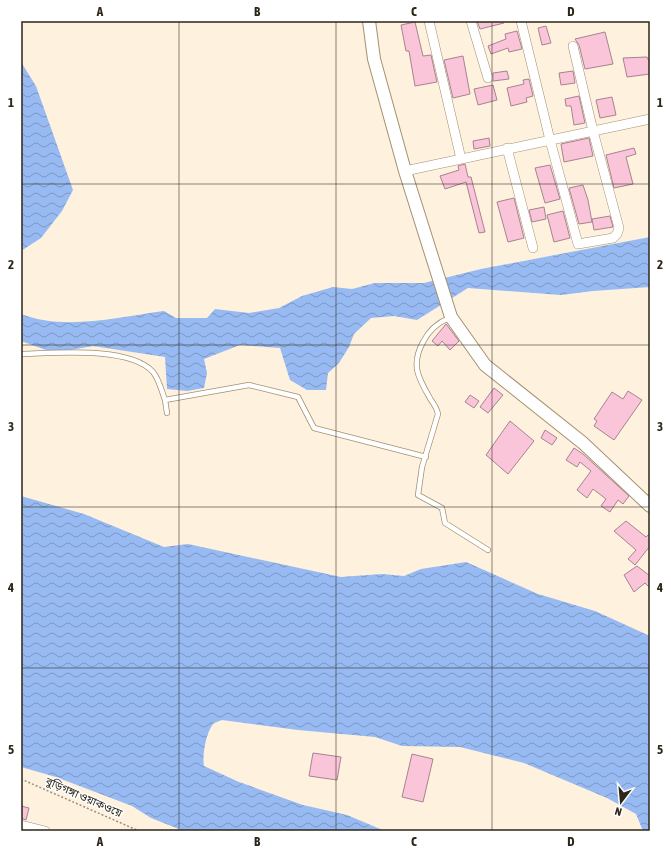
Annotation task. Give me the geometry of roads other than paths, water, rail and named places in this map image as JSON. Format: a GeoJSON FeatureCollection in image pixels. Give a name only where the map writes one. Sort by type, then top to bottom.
{"type":"FeatureCollection","features":[{"type":"Feature","properties":{"kind":"street"},"geometry":{"type":"LineString","coordinates":[[369,21],[374,59],[405,171],[451,317],[485,365],[583,443],[650,506]]}},
{"type":"Feature","properties":{"kind":"street"},"geometry":{"type":"LineString","coordinates":[[428,21],[461,159]]}},
{"type":"Feature","properties":{"kind":"street"},"geometry":{"type":"LineString","coordinates":[[471,21],[488,78]]}},
{"type":"Feature","properties":{"kind":"street"},"geometry":{"type":"LineString","coordinates":[[521,21],[550,140],[578,244],[591,243],[613,238],[617,234],[619,228],[593,131],[573,46]]}},
{"type":"Feature","properties":{"kind":"street"},"geometry":{"type":"LineString","coordinates":[[405,171],[507,148],[650,119]]}},
{"type":"Feature","properties":{"kind":"street"},"geometry":{"type":"LineString","coordinates":[[507,148],[533,248]]}},
{"type":"Feature","properties":{"kind":"street"},"geometry":{"type":"LineString","coordinates":[[21,825],[46,831]]}},
{"type":"Feature","properties":{"kind":"lane"},"geometry":{"type":"LineString","coordinates":[[451,317],[437,323],[424,340],[416,355],[416,368],[420,379],[438,414],[422,467],[418,496],[442,508],[445,523],[488,550]]}},
{"type":"Feature","properties":{"kind":"lane"},"geometry":{"type":"LineString","coordinates":[[21,354],[90,351],[144,363],[154,373],[165,400],[167,413]]}},
{"type":"Feature","properties":{"kind":"lane"},"geometry":{"type":"LineString","coordinates":[[165,400],[249,385],[270,389],[298,397],[314,428],[426,457]]}},
{"type":"Feature","properties":{"kind":"water"},"geometry":{"type":"Polygon","coordinates":[[[21,62],[36,86],[73,190],[62,211],[41,238],[21,251],[21,62]]]}},
{"type":"Feature","properties":{"kind":"water"},"geometry":{"type":"Polygon","coordinates":[[[650,237],[650,287],[561,295],[468,288],[417,320],[394,316],[371,318],[354,334],[349,347],[339,363],[328,373],[326,390],[307,390],[290,380],[280,348],[240,345],[204,359],[207,373],[204,388],[187,391],[167,389],[165,357],[93,346],[54,353],[21,341],[21,314],[55,322],[73,322],[110,319],[164,311],[176,318],[207,318],[215,309],[249,313],[279,308],[302,296],[333,287],[352,289],[375,283],[424,283],[481,269],[650,237]]]}},
{"type":"Feature","properties":{"kind":"water"},"geometry":{"type":"Polygon","coordinates":[[[21,496],[84,514],[164,547],[188,544],[341,577],[382,574],[404,576],[421,569],[466,562],[538,594],[595,611],[650,636],[650,831],[643,831],[636,814],[607,798],[524,763],[460,747],[402,746],[375,737],[298,730],[222,720],[213,724],[208,733],[204,750],[204,766],[239,782],[303,805],[347,815],[385,831],[184,831],[151,818],[132,806],[56,777],[21,767],[21,496]]]}}]}
